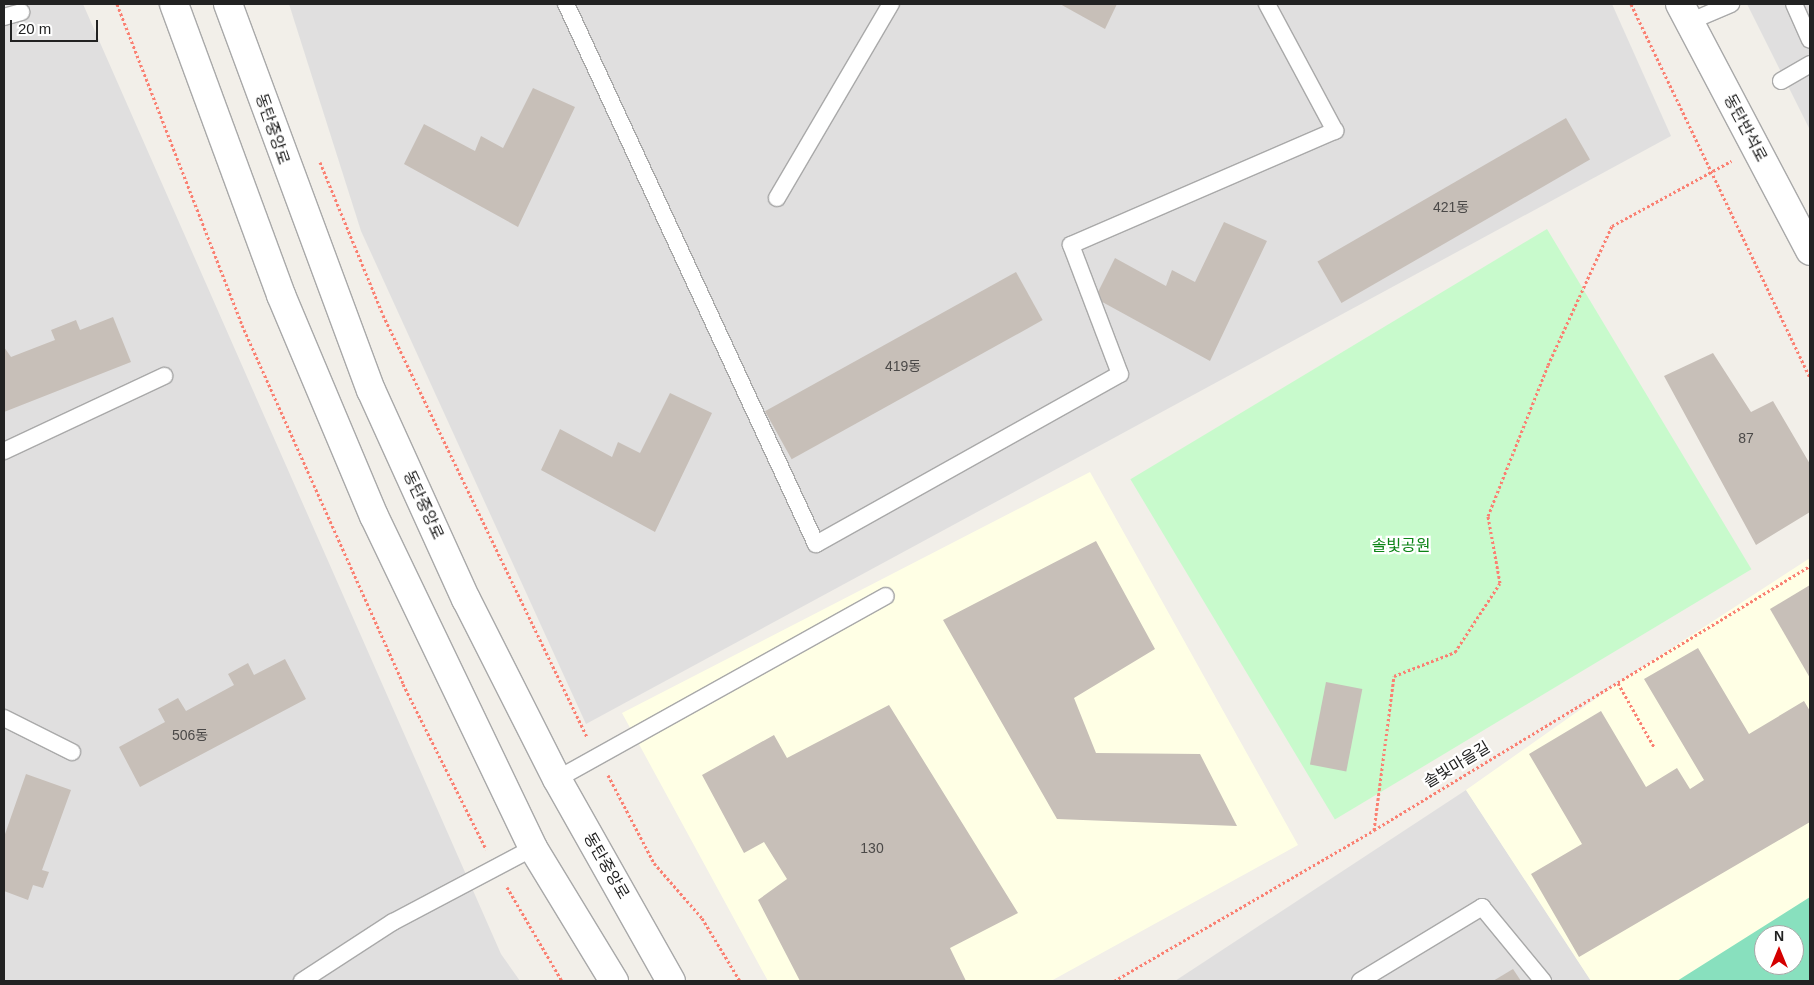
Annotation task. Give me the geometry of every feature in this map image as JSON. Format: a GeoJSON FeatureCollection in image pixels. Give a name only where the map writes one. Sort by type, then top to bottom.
{"type":"FeatureCollection","features":[{"type":"Feature","properties":{"kind":"street"},"geometry":{"type":"LineString","coordinates":[[174,4],[323,399],[533,848],[614,981]]}},
{"type":"Feature","properties":{"kind":"street","name":"동탄중앙로"},"geometry":{"type":"LineString","coordinates":[[228,4],[370,390],[466,599],[557,779],[671,981]]}},
{"type":"Feature","properties":{"kind":"street","name":"동탄반석로"},"geometry":{"type":"LineString","coordinates":[[1684,13],[1810,252]]}},
{"type":"Feature","properties":{"kind":"lane"},"geometry":{"type":"LineString","coordinates":[[566,4],[816,544],[1120,374],[1071,245],[1335,131],[1267,4]]}},
{"type":"Feature","properties":{"kind":"lane"},"geometry":{"type":"LineString","coordinates":[[777,198],[891,4]]}},
{"type":"Feature","properties":{"kind":"lane"},"geometry":{"type":"LineString","coordinates":[[1684,13],[1731,4]]}},
{"type":"Feature","properties":{"kind":"lane"},"geometry":{"type":"LineString","coordinates":[[1794,4],[1810,40]]}},
{"type":"Feature","properties":{"kind":"lane"},"geometry":{"type":"LineString","coordinates":[[4,17],[21,12]]}},
{"type":"Feature","properties":{"kind":"lane"},"geometry":{"type":"LineString","coordinates":[[1781,81],[1810,64]]}},
{"type":"Feature","properties":{"kind":"lane"},"geometry":{"type":"LineString","coordinates":[[4,451],[164,376]]}},
{"type":"Feature","properties":{"kind":"lane"},"geometry":{"type":"LineString","coordinates":[[557,779],[886,596]]}},
{"type":"Feature","properties":{"kind":"lane"},"geometry":{"type":"LineString","coordinates":[[4,718],[72,752]]}},
{"type":"Feature","properties":{"kind":"lane"},"geometry":{"type":"LineString","coordinates":[[302,981],[392,922],[497,870],[533,848]]}},
{"type":"Feature","properties":{"kind":"lane"},"geometry":{"type":"LineString","coordinates":[[1360,981],[1482,907],[1543,981]]}},
{"type":"Feature","properties":{"kind":"path"},"geometry":{"type":"LineString","coordinates":[[117,4],[242,326],[403,684],[497,870],[562,981]]}},
{"type":"Feature","properties":{"kind":"path"},"geometry":{"type":"LineString","coordinates":[[1631,4],[1710,173],[1810,378]]}},
{"type":"Feature","properties":{"kind":"path"},"geometry":{"type":"LineString","coordinates":[[1374,830],[1394,676],[1455,652],[1500,583],[1488,516],[1548,365],[1612,226],[1756,148]]}},
{"type":"Feature","properties":{"kind":"path"},"geometry":{"type":"LineString","coordinates":[[315,151],[382,315],[598,756],[654,863],[702,918],[740,981]]}},
{"type":"Feature","properties":{"kind":"path","name":"솔빛마을길"},"geometry":{"type":"LineString","coordinates":[[1114,981],[1374,830],[1810,566]]}},
{"type":"Feature","properties":{"kind":"path"},"geometry":{"type":"LineString","coordinates":[[1618,683],[1654,747]]}},
{"type":"Feature","properties":{"kind":"shaded area"},"geometry":{"type":"Polygon","coordinates":[[[4,4],[83,4],[501,954],[520,981],[4,981],[4,4]]]}},
{"type":"Feature","properties":{"kind":"shaded area"},"geometry":{"type":"Polygon","coordinates":[[[289,4],[1612,4],[1671,136],[586,724],[361,231],[289,4]]]}},
{"type":"Feature","properties":{"kind":"shaded area"},"geometry":{"type":"Polygon","coordinates":[[[1747,4],[1810,4],[1810,130],[1747,4]]]}},
{"type":"Feature","properties":{"kind":"shaded area"},"geometry":{"type":"Polygon","coordinates":[[[1090,472],[1298,845],[1051,981],[768,981],[622,713],[1090,472]]]}},
{"type":"Feature","properties":{"kind":"shaded area"},"geometry":{"type":"Polygon","coordinates":[[[1810,558],[1810,981],[1591,981],[1466,790],[1618,683],[1810,558]]]}},
{"type":"Feature","properties":{"kind":"shaded area"},"geometry":{"type":"Polygon","coordinates":[[[1466,790],[1591,981],[1175,981],[1466,790]]]}},
{"type":"Feature","properties":{"kind":"green space","name":"솔빛공원"},"geometry":{"type":"Polygon","coordinates":[[[1547,229],[1751,569],[1335,820],[1130,479],[1547,229]]]}},
{"type":"Feature","properties":{"kind":"green space"},"geometry":{"type":"Polygon","coordinates":[[[1810,897],[1810,981],[1677,981],[1754,932],[1754,975],[1804,975],[1804,925],[1766,925],[1810,897]]]}},
{"type":"Feature","properties":{"kind":"building"},"geometry":{"type":"Polygon","coordinates":[[[1060,4],[1117,4],[1105,29],[1060,4]]]}},
{"type":"Feature","properties":{"kind":"building"},"geometry":{"type":"Polygon","coordinates":[[[533,88],[575,107],[518,227],[404,164],[424,124],[475,151],[481,136],[503,148],[533,88]]]}},
{"type":"Feature","properties":{"kind":"building"},"geometry":{"type":"Polygon","coordinates":[[[1566,118],[1590,160],[1341,303],[1317,262],[1566,118]]]}},
{"type":"Feature","properties":{"kind":"building"},"geometry":{"type":"Polygon","coordinates":[[[1224,222],[1267,241],[1210,361],[1095,298],[1115,258],[1166,286],[1172,270],[1195,282],[1224,222]]]}},
{"type":"Feature","properties":{"kind":"building"},"geometry":{"type":"Polygon","coordinates":[[[1016,272],[1043,320],[792,459],[765,411],[1016,272]]]}},
{"type":"Feature","properties":{"kind":"building"},"geometry":{"type":"Polygon","coordinates":[[[113,317],[131,362],[4,412],[4,347],[11,357],[55,340],[51,330],[76,320],[80,330],[113,317]]]}},
{"type":"Feature","properties":{"kind":"building"},"geometry":{"type":"Polygon","coordinates":[[[1713,353],[1751,412],[1773,401],[1810,464],[1810,512],[1756,545],[1664,376],[1713,353]]]}},
{"type":"Feature","properties":{"kind":"building"},"geometry":{"type":"Polygon","coordinates":[[[670,393],[712,413],[655,532],[541,470],[560,429],[612,457],[618,442],[640,453],[670,393]]]}},
{"type":"Feature","properties":{"kind":"building"},"geometry":{"type":"Polygon","coordinates":[[[1096,541],[1155,649],[1074,698],[1096,753],[1200,754],[1237,826],[1057,819],[943,620],[1096,541]]]}},
{"type":"Feature","properties":{"kind":"building"},"geometry":{"type":"Polygon","coordinates":[[[1810,585],[1810,678],[1770,609],[1810,585]]]}},
{"type":"Feature","properties":{"kind":"building"},"geometry":{"type":"Polygon","coordinates":[[[1698,648],[1749,734],[1804,701],[1810,711],[1810,822],[1579,957],[1531,874],[1582,844],[1529,754],[1601,711],[1646,787],[1677,768],[1690,789],[1704,780],[1644,679],[1698,648]]]}},
{"type":"Feature","properties":{"kind":"building"},"geometry":{"type":"Polygon","coordinates":[[[285,659],[306,699],[140,787],[119,747],[165,722],[158,709],[178,698],[186,711],[234,685],[228,674],[248,663],[254,675],[285,659]]]}},
{"type":"Feature","properties":{"kind":"building"},"geometry":{"type":"Polygon","coordinates":[[[1326,682],[1362,689],[1346,772],[1310,764],[1326,682]]]}},
{"type":"Feature","properties":{"kind":"building"},"geometry":{"type":"Polygon","coordinates":[[[889,705],[1018,913],[950,948],[966,981],[800,981],[758,900],[787,879],[764,842],[744,853],[702,775],[774,735],[787,758],[889,705]]]}},
{"type":"Feature","properties":{"kind":"building"},"geometry":{"type":"Polygon","coordinates":[[[26,774],[71,790],[42,870],[49,872],[43,888],[33,885],[28,900],[4,891],[4,837],[26,774]]]}},
{"type":"Feature","properties":{"kind":"building"},"geometry":{"type":"Polygon","coordinates":[[[1513,969],[1521,981],[1493,981],[1513,969]]]}}]}
